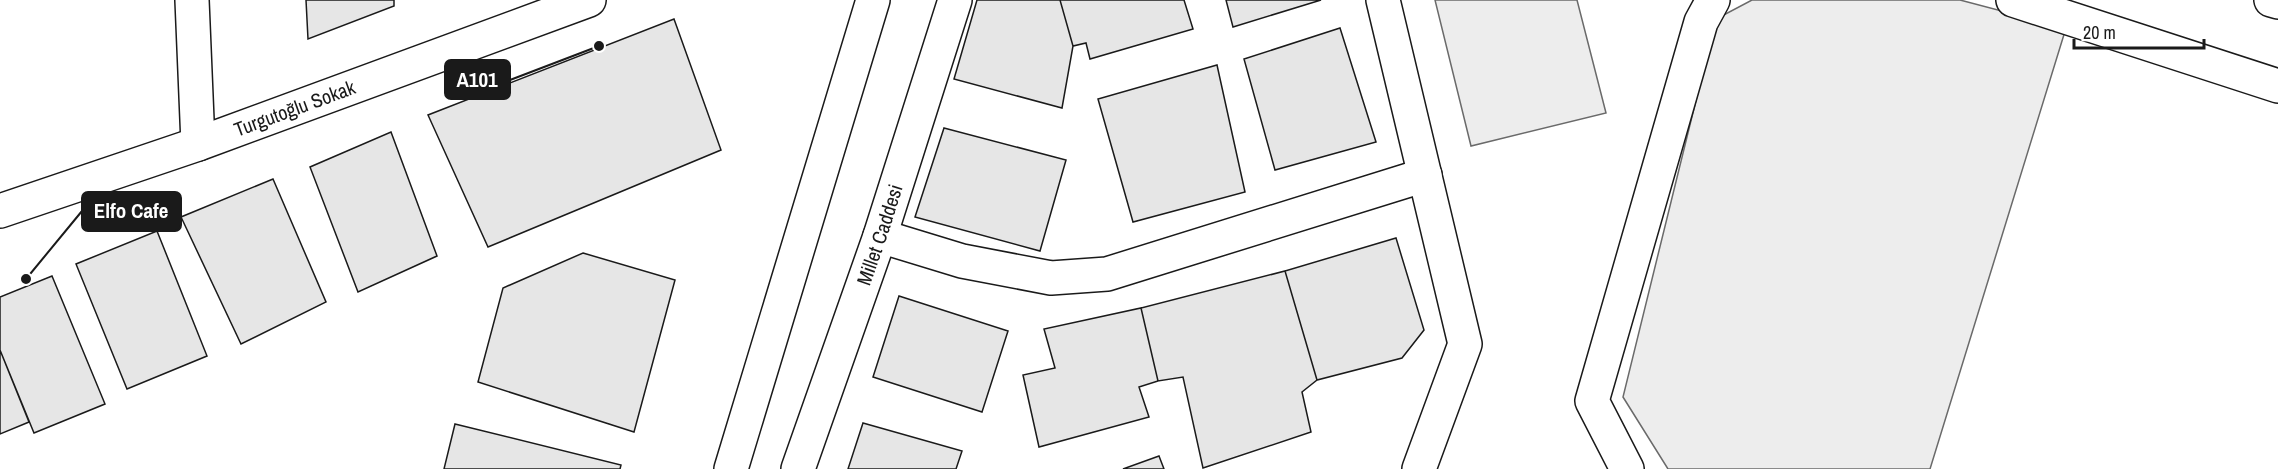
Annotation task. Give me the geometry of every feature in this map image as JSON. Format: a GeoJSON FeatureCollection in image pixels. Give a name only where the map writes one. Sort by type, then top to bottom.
{"type":"FeatureCollection","features":[{"type":"Feature","properties":{"kind":"street"},"geometry":{"type":"LineString","coordinates":[[192,0],[198,144]]}},
{"type":"Feature","properties":{"kind":"street","name":"Turgutoğlu Sokak"},"geometry":{"type":"LineString","coordinates":[[0,211],[198,144],[589,0]]}},
{"type":"Feature","properties":{"kind":"street"},"geometry":{"type":"LineString","coordinates":[[731,469],[873,0]]}},
{"type":"Feature","properties":{"kind":"street","name":"Millet Caddesi"},"geometry":{"type":"LineString","coordinates":[[798,469],[880,236],[955,0]]}},
{"type":"Feature","properties":{"kind":"street"},"geometry":{"type":"LineString","coordinates":[[1383,0],[1465,344],[1419,469]]}},
{"type":"Feature","properties":{"kind":"street"},"geometry":{"type":"LineString","coordinates":[[1627,469],[1592,401],[1701,22],[1713,0]]}},
{"type":"Feature","properties":{"kind":"street"},"geometry":{"type":"LineString","coordinates":[[2013,0],[2278,86]]}},
{"type":"Feature","properties":{"kind":"street"},"geometry":{"type":"LineString","coordinates":[[2271,0],[2278,2]]}},
{"type":"Feature","properties":{"kind":"street"},"geometry":{"type":"LineString","coordinates":[[880,236],[962,261],[1051,278],[1107,274],[1425,175]]}},
{"type":"Feature","properties":{"kind":"shaded area"},"geometry":{"type":"Polygon","coordinates":[[[1435,0],[1577,0],[1606,113],[1471,146],[1435,0]]]}},
{"type":"Feature","properties":{"kind":"shaded area"},"geometry":{"type":"Polygon","coordinates":[[[1752,0],[1960,0],[2066,28],[1930,469],[1668,469],[1623,397],[1716,19],[1752,0]]]}},
{"type":"Feature","properties":{"kind":"building"},"geometry":{"type":"Polygon","coordinates":[[[306,0],[394,0],[394,6],[308,39],[306,0]]]}},
{"type":"Feature","properties":{"kind":"building"},"geometry":{"type":"Polygon","coordinates":[[[977,0],[1060,0],[1073,46],[1062,108],[954,79],[977,0]]]}},
{"type":"Feature","properties":{"kind":"building"},"geometry":{"type":"Polygon","coordinates":[[[1060,0],[1184,0],[1193,29],[1090,59],[1086,43],[1073,46],[1060,0]]]}},
{"type":"Feature","properties":{"kind":"building"},"geometry":{"type":"Polygon","coordinates":[[[1226,0],[1321,0],[1233,27],[1226,0]]]}},
{"type":"Feature","properties":{"kind":"building"},"geometry":{"type":"Polygon","coordinates":[[[674,19],[721,150],[488,247],[428,115],[674,19]]]}},
{"type":"Feature","properties":{"kind":"building"},"geometry":{"type":"Polygon","coordinates":[[[1340,28],[1376,142],[1275,170],[1244,59],[1340,28]]]}},
{"type":"Feature","properties":{"kind":"building"},"geometry":{"type":"Polygon","coordinates":[[[1217,65],[1245,192],[1133,222],[1098,99],[1217,65]]]}},
{"type":"Feature","properties":{"kind":"building"},"geometry":{"type":"Polygon","coordinates":[[[944,128],[1066,160],[1040,251],[915,217],[944,128]]]}},
{"type":"Feature","properties":{"kind":"building"},"geometry":{"type":"Polygon","coordinates":[[[391,132],[437,256],[358,292],[310,167],[391,132]]]}},
{"type":"Feature","properties":{"kind":"building"},"geometry":{"type":"Polygon","coordinates":[[[273,179],[326,302],[241,344],[181,217],[273,179]]]}},
{"type":"Feature","properties":{"kind":"building"},"geometry":{"type":"Polygon","coordinates":[[[157,231],[207,356],[127,389],[76,264],[157,231]]]}},
{"type":"Feature","properties":{"kind":"building"},"geometry":{"type":"Polygon","coordinates":[[[1396,238],[1424,330],[1402,358],[1317,380],[1285,271],[1396,238]]]}},
{"type":"Feature","properties":{"kind":"building"},"geometry":{"type":"Polygon","coordinates":[[[583,253],[675,280],[634,432],[478,382],[503,288],[583,253]]]}},
{"type":"Feature","properties":{"kind":"building"},"geometry":{"type":"Polygon","coordinates":[[[1285,271],[1317,380],[1302,392],[1311,432],[1203,468],[1183,377],[1158,381],[1141,308],[1285,271]]]}},
{"type":"Feature","properties":{"kind":"building"},"geometry":{"type":"Polygon","coordinates":[[[52,276],[105,404],[34,433],[0,350],[0,297],[52,276]]]}},
{"type":"Feature","properties":{"kind":"building"},"geometry":{"type":"Polygon","coordinates":[[[899,296],[1008,331],[982,412],[873,377],[899,296]]]}},
{"type":"Feature","properties":{"kind":"building"},"geometry":{"type":"Polygon","coordinates":[[[1141,308],[1158,381],[1139,387],[1149,417],[1039,447],[1023,375],[1055,368],[1044,329],[1141,308]]]}},
{"type":"Feature","properties":{"kind":"building"},"geometry":{"type":"Polygon","coordinates":[[[0,350],[29,422],[0,434],[0,350]]]}},
{"type":"Feature","properties":{"kind":"building"},"geometry":{"type":"Polygon","coordinates":[[[863,423],[962,451],[956,469],[848,469],[863,423]]]}},
{"type":"Feature","properties":{"kind":"building"},"geometry":{"type":"Polygon","coordinates":[[[455,424],[621,465],[620,469],[444,469],[455,424]]]}},
{"type":"Feature","properties":{"kind":"building"},"geometry":{"type":"Polygon","coordinates":[[[1159,456],[1164,469],[1123,469],[1159,456]]]}},
{"type":"Feature","properties":{"kind":"place","name":"A101"},"geometry":{"type":"Point","coordinates":[599,46]}},
{"type":"Feature","properties":{"kind":"place","name":"Elfo Cafe"},"geometry":{"type":"Point","coordinates":[26,279]}}]}
